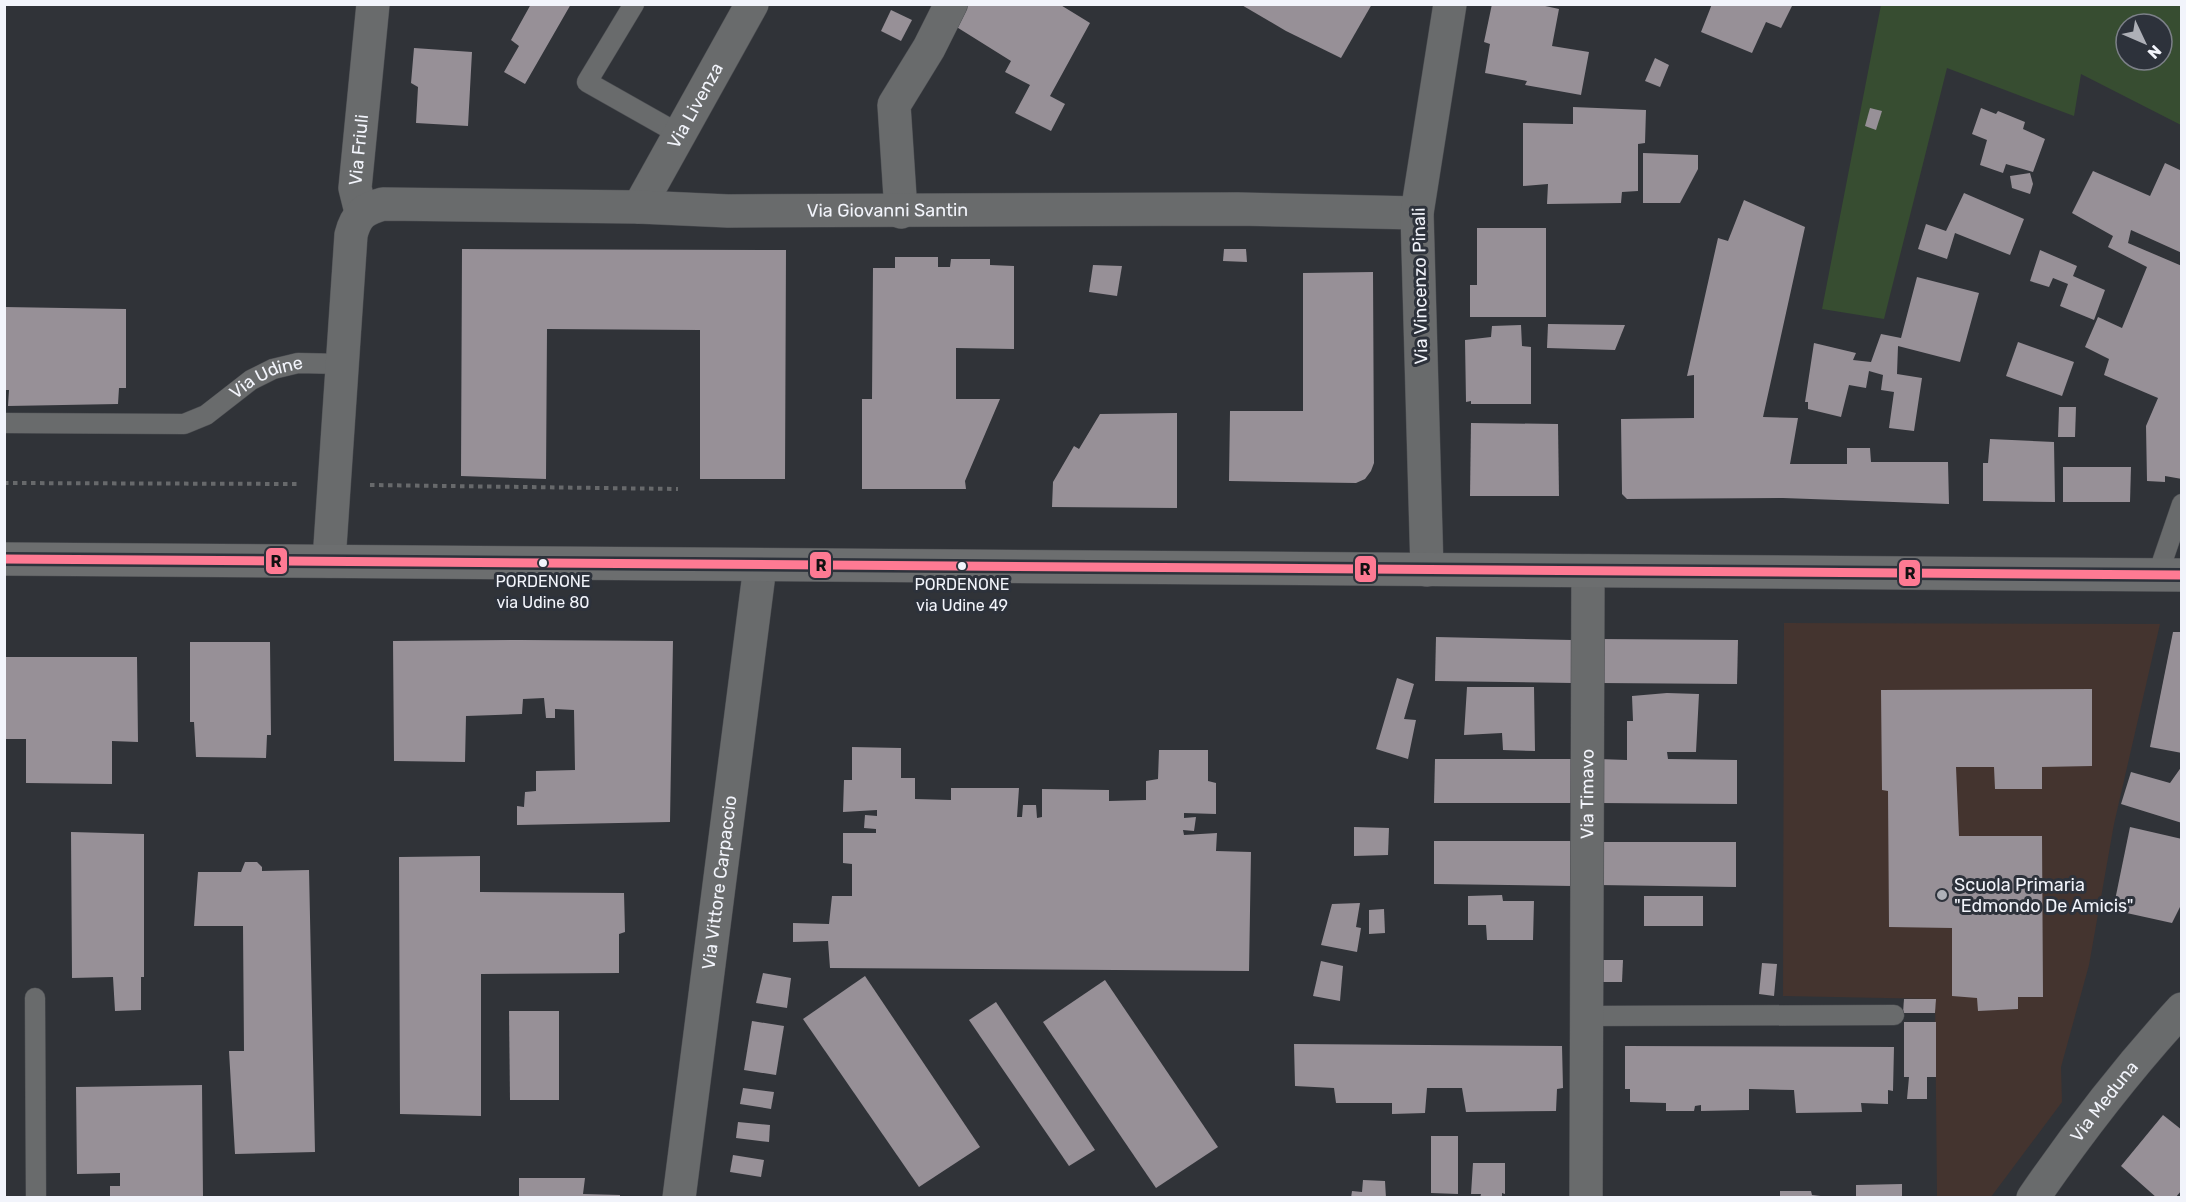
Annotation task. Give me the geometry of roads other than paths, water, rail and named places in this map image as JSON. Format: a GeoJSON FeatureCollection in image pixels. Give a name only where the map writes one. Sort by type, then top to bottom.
{"type":"FeatureCollection","features":[{"type":"Feature","properties":{"kind":"main road"},"geometry":{"type":"LineString","coordinates":[[4,559],[673,563],[760,567],[2170,575]]}},
{"type":"Feature","properties":{"kind":"street","name":"Via Friuli"},"geometry":{"type":"LineString","coordinates":[[342,364],[351,235],[354,223],[361,212],[355,188],[373,4]]}},
{"type":"Feature","properties":{"kind":"street","name":"Via Livenza"},"geometry":{"type":"LineString","coordinates":[[639,207],[752,4]]}},
{"type":"Feature","properties":{"kind":"street"},"geometry":{"type":"LineString","coordinates":[[901,212],[894,105],[929,48],[951,4]]}},
{"type":"Feature","properties":{"kind":"street","name":"Via Vincenzo Pinali"},"geometry":{"type":"LineString","coordinates":[[1427,570],[1417,213],[1450,4]]}},
{"type":"Feature","properties":{"kind":"street","name":"Via Giovanni Santin"},"geometry":{"type":"LineString","coordinates":[[361,212],[383,204],[639,207],[728,212],[1238,209],[1417,213]]}},
{"type":"Feature","properties":{"kind":"street"},"geometry":{"type":"LineString","coordinates":[[329,561],[342,364]]}},
{"type":"Feature","properties":{"kind":"street","name":"Via Vittore Carpaccio"},"geometry":{"type":"LineString","coordinates":[[679,1197],[760,567]]}},
{"type":"Feature","properties":{"kind":"street","name":"Via Timavo"},"geometry":{"type":"LineString","coordinates":[[1586,1197],[1588,571]]}},
{"type":"Feature","properties":{"kind":"street","name":"Via Meduna"},"geometry":{"type":"LineString","coordinates":[[2033,1197],[2081,1128],[2143,1051],[2181,1010]]}},
{"type":"Feature","properties":{"kind":"lane"},"geometry":{"type":"LineString","coordinates":[[634,4],[587,82],[679,134]]}},
{"type":"Feature","properties":{"kind":"lane","name":"Via Udine"},"geometry":{"type":"LineString","coordinates":[[4,423],[184,424],[206,415],[251,380],[273,369],[298,363],[342,364]]}},
{"type":"Feature","properties":{"kind":"lane"},"geometry":{"type":"LineString","coordinates":[[2170,575],[2181,504]]}},
{"type":"Feature","properties":{"kind":"lane"},"geometry":{"type":"LineString","coordinates":[[34,998],[36,1197]]}},
{"type":"Feature","properties":{"kind":"lane"},"geometry":{"type":"LineString","coordinates":[[1587,1016],[1894,1015]]}},
{"type":"Feature","properties":{"kind":"place","name":"PORDENONE via Udine 80"},"geometry":{"type":"Point","coordinates":[543,563]}},
{"type":"Feature","properties":{"kind":"place","name":"PORDENONE via Udine 49"},"geometry":{"type":"Point","coordinates":[962,566]}},
{"type":"Feature","properties":{"kind":"place","name":"Scuola Primaria \"Edmondo De Amicis\""},"geometry":{"type":"Point","coordinates":[1942,895]}}]}
